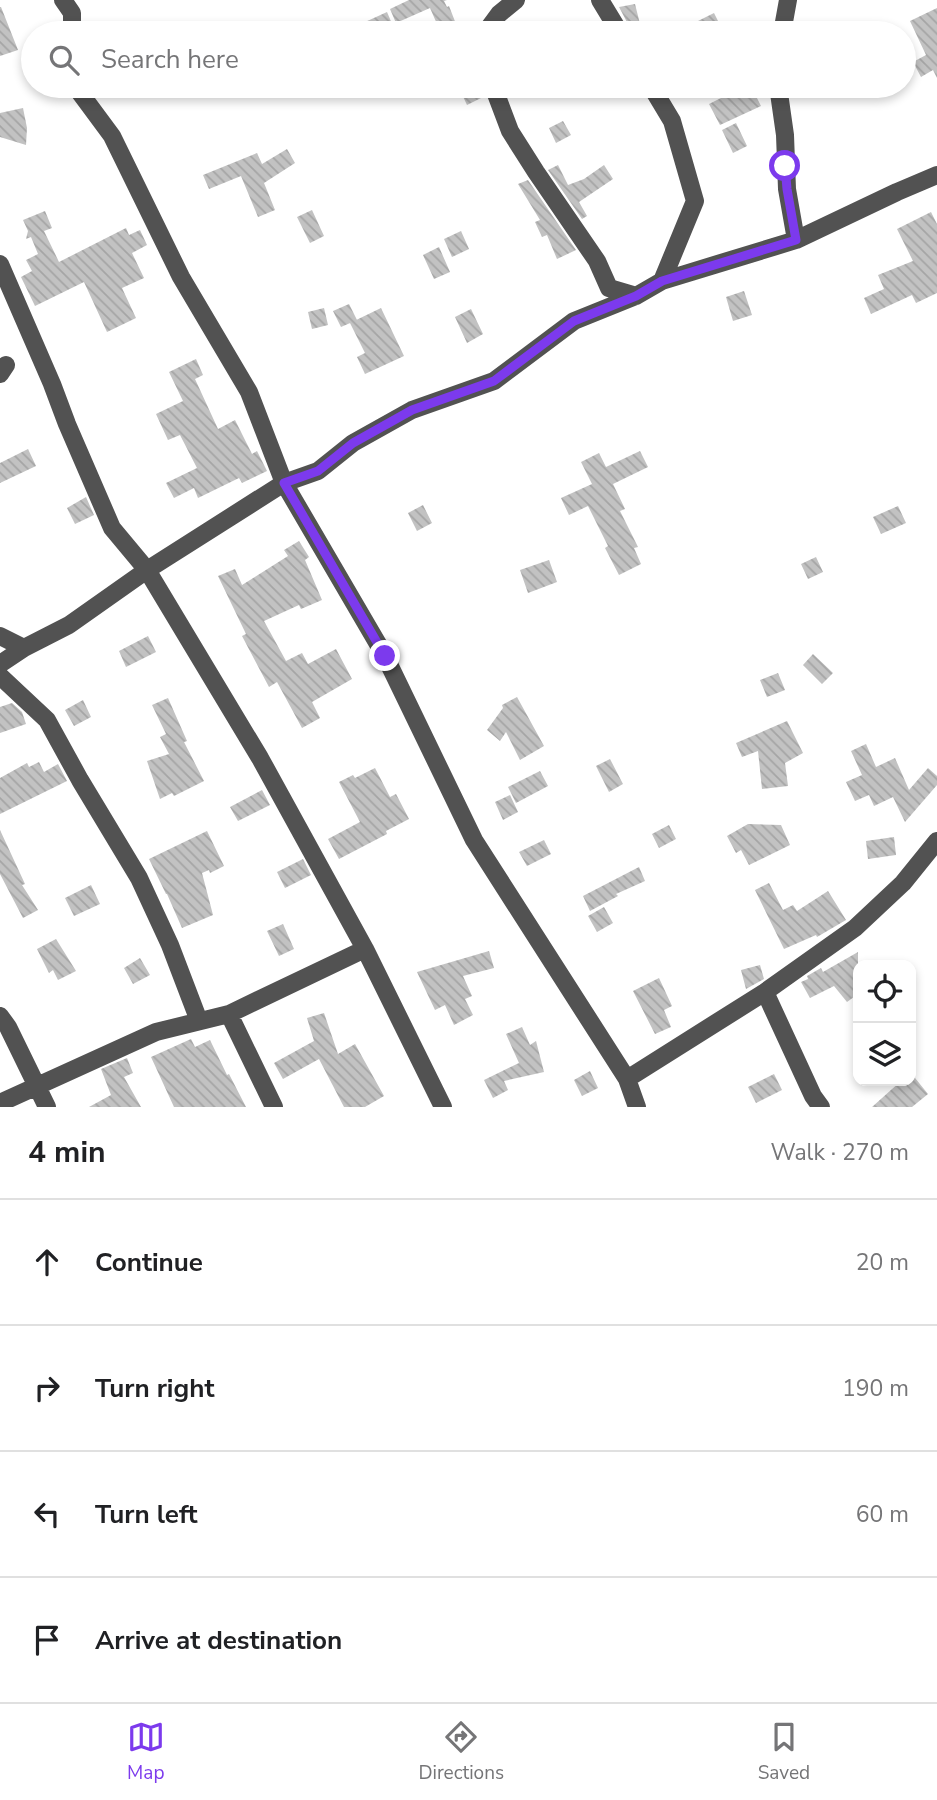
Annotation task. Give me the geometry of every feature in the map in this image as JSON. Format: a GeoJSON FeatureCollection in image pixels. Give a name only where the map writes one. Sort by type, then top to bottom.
{"type":"FeatureCollection","features":[{"type":"Feature","properties":{"kind":"street"},"geometry":{"type":"LineString","coordinates":[[63,0],[72,13],[72,21]]}},
{"type":"Feature","properties":{"kind":"street"},"geometry":{"type":"LineString","coordinates":[[494,21],[516,0]]}},
{"type":"Feature","properties":{"kind":"street"},"geometry":{"type":"LineString","coordinates":[[600,0],[613,21]]}},
{"type":"Feature","properties":{"kind":"street"},"geometry":{"type":"LineString","coordinates":[[784,21],[788,0]]}},
{"type":"Feature","properties":{"kind":"street"},"geometry":{"type":"LineString","coordinates":[[84,98],[112,136],[181,277],[249,392],[284,483],[385,656],[474,839],[627,1079],[637,1107]]}},
{"type":"Feature","properties":{"kind":"street"},"geometry":{"type":"LineString","coordinates":[[498,98],[510,131],[597,261],[609,288],[636,296]]}},
{"type":"Feature","properties":{"kind":"street"},"geometry":{"type":"LineString","coordinates":[[658,98],[672,121],[695,201],[662,281]]}},
{"type":"Feature","properties":{"kind":"street"},"geometry":{"type":"LineString","coordinates":[[780,98],[785,135],[787,189],[796,240]]}},
{"type":"Feature","properties":{"kind":"street"},"geometry":{"type":"LineString","coordinates":[[0,664],[24,648],[69,625],[147,570],[284,483],[318,471],[353,443],[412,410],[494,381],[574,321],[636,296],[662,281],[796,240],[937,175]]}},
{"type":"Feature","properties":{"kind":"street"},"geometry":{"type":"LineString","coordinates":[[0,264],[112,528],[147,570],[260,758],[365,949],[443,1107]]}},
{"type":"Feature","properties":{"kind":"street"},"geometry":{"type":"LineString","coordinates":[[0,636],[24,648]]}},
{"type":"Feature","properties":{"kind":"street"},"geometry":{"type":"LineString","coordinates":[[0,677],[47,720],[79,780],[139,878],[170,946],[199,1021]]}},
{"type":"Feature","properties":{"kind":"street"},"geometry":{"type":"LineString","coordinates":[[627,1079],[765,992],[855,928],[903,883],[937,841]]}},
{"type":"Feature","properties":{"kind":"street"},"geometry":{"type":"LineString","coordinates":[[0,1103],[156,1032],[229,1013],[365,949]]}},
{"type":"Feature","properties":{"kind":"street"},"geometry":{"type":"LineString","coordinates":[[765,992],[813,1096],[821,1107]]}},
{"type":"Feature","properties":{"kind":"street"},"geometry":{"type":"LineString","coordinates":[[229,1013],[274,1107]]}},
{"type":"Feature","properties":{"kind":"street"},"geometry":{"type":"LineString","coordinates":[[0,1016],[47,1107]]}},
{"type":"Feature","properties":{"kind":"building"},"geometry":{"type":"Polygon","coordinates":[[[409,0],[447,0],[444,1],[455,21],[436,21],[430,8],[395,21],[390,9],[409,0]]]}},
{"type":"Feature","properties":{"kind":"building"},"geometry":{"type":"Polygon","coordinates":[[[635,4],[639,21],[626,21],[619,7],[635,4]]]}},
{"type":"Feature","properties":{"kind":"building"},"geometry":{"type":"Polygon","coordinates":[[[0,7],[18,50],[0,56],[0,7]]]}},
{"type":"Feature","properties":{"kind":"building"},"geometry":{"type":"Polygon","coordinates":[[[937,8],[937,78],[933,70],[921,77],[916,68],[916,60],[926,55],[916,34],[916,21],[910,21],[937,8]]]}},
{"type":"Feature","properties":{"kind":"building"},"geometry":{"type":"Polygon","coordinates":[[[387,12],[391,21],[367,21],[387,12]]]}},
{"type":"Feature","properties":{"kind":"building"},"geometry":{"type":"Polygon","coordinates":[[[714,13],[718,21],[698,21],[714,13]]]}},
{"type":"Feature","properties":{"kind":"building"},"geometry":{"type":"Polygon","coordinates":[[[464,98],[481,98],[467,105],[464,98]]]}},
{"type":"Feature","properties":{"kind":"building"},"geometry":{"type":"Polygon","coordinates":[[[721,98],[757,98],[761,106],[720,125],[709,104],[721,98]]]}},
{"type":"Feature","properties":{"kind":"building"},"geometry":{"type":"Polygon","coordinates":[[[23,108],[27,128],[26,145],[0,137],[0,113],[23,108]]]}},
{"type":"Feature","properties":{"kind":"building"},"geometry":{"type":"Polygon","coordinates":[[[563,121],[571,135],[556,143],[549,128],[563,121]]]}},
{"type":"Feature","properties":{"kind":"building"},"geometry":{"type":"Polygon","coordinates":[[[736,123],[747,146],[733,153],[722,130],[736,123]]]}},
{"type":"Feature","properties":{"kind":"building"},"geometry":{"type":"Polygon","coordinates":[[[287,149],[295,163],[264,183],[275,210],[258,217],[241,176],[209,189],[203,175],[257,153],[262,164],[287,149]]]}},
{"type":"Feature","properties":{"kind":"building"},"geometry":{"type":"Polygon","coordinates":[[[558,165],[568,185],[584,179],[604,165],[613,179],[579,202],[587,216],[582,219],[548,170],[558,165]]]}},
{"type":"Feature","properties":{"kind":"building"},"geometry":{"type":"Polygon","coordinates":[[[528,180],[576,250],[557,259],[547,235],[542,237],[535,222],[540,220],[518,184],[528,180]]]}},
{"type":"Feature","properties":{"kind":"building"},"geometry":{"type":"Polygon","coordinates":[[[312,210],[324,236],[310,243],[297,217],[312,210]]]}},
{"type":"Feature","properties":{"kind":"building"},"geometry":{"type":"Polygon","coordinates":[[[45,211],[52,228],[44,231],[59,262],[126,228],[129,235],[140,230],[147,245],[132,253],[144,278],[122,288],[136,318],[107,332],[84,282],[35,306],[21,277],[32,271],[26,260],[38,254],[31,237],[26,239],[28,231],[23,220],[45,211]]]}},
{"type":"Feature","properties":{"kind":"building"},"geometry":{"type":"Polygon","coordinates":[[[931,212],[937,224],[937,293],[916,303],[912,295],[871,314],[864,298],[884,289],[878,275],[913,261],[897,229],[931,212]]]}},
{"type":"Feature","properties":{"kind":"building"},"geometry":{"type":"Polygon","coordinates":[[[461,231],[469,249],[452,257],[444,239],[461,231]]]}},
{"type":"Feature","properties":{"kind":"building"},"geometry":{"type":"Polygon","coordinates":[[[439,247],[450,272],[434,279],[423,255],[439,247]]]}},
{"type":"Feature","properties":{"kind":"building"},"geometry":{"type":"Polygon","coordinates":[[[744,291],[752,315],[733,321],[726,297],[744,291]]]}},
{"type":"Feature","properties":{"kind":"building"},"geometry":{"type":"Polygon","coordinates":[[[349,304],[357,320],[341,327],[333,311],[349,304]]]}},
{"type":"Feature","properties":{"kind":"building"},"geometry":{"type":"Polygon","coordinates":[[[324,308],[328,325],[312,329],[308,312],[324,308]]]}},
{"type":"Feature","properties":{"kind":"building"},"geometry":{"type":"Polygon","coordinates":[[[381,308],[404,356],[365,374],[357,357],[365,353],[350,323],[381,308]]]}},
{"type":"Feature","properties":{"kind":"building"},"geometry":{"type":"Polygon","coordinates":[[[471,309],[483,334],[467,343],[455,317],[471,309]]]}},
{"type":"Feature","properties":{"kind":"building"},"geometry":{"type":"Polygon","coordinates":[[[196,359],[203,375],[195,379],[218,429],[235,420],[252,454],[257,451],[267,471],[242,483],[239,478],[198,498],[194,488],[174,498],[166,483],[197,468],[180,435],[168,440],[156,414],[183,401],[169,372],[196,359]]]}},
{"type":"Feature","properties":{"kind":"building"},"geometry":{"type":"Polygon","coordinates":[[[28,449],[36,466],[0,483],[0,463],[28,449]]]}},
{"type":"Feature","properties":{"kind":"building"},"geometry":{"type":"Polygon","coordinates":[[[640,451],[648,467],[613,484],[625,509],[620,511],[638,547],[634,548],[641,564],[619,575],[588,506],[569,515],[561,498],[592,484],[581,462],[599,453],[606,467],[640,451]]]}},
{"type":"Feature","properties":{"kind":"building"},"geometry":{"type":"Polygon","coordinates":[[[86,497],[94,515],[75,524],[67,508],[86,497]]]}},
{"type":"Feature","properties":{"kind":"building"},"geometry":{"type":"Polygon","coordinates":[[[423,505],[432,523],[417,531],[408,513],[423,505]]]}},
{"type":"Feature","properties":{"kind":"building"},"geometry":{"type":"Polygon","coordinates":[[[898,506],[906,523],[881,534],[873,517],[898,506]]]}},
{"type":"Feature","properties":{"kind":"building"},"geometry":{"type":"Polygon","coordinates":[[[299,541],[309,557],[305,560],[322,600],[301,609],[299,605],[264,621],[286,661],[302,653],[308,664],[336,649],[352,679],[312,702],[320,718],[302,728],[277,682],[269,687],[242,636],[246,634],[218,576],[235,569],[242,585],[288,556],[284,550],[299,541]]]}},
{"type":"Feature","properties":{"kind":"building"},"geometry":{"type":"Polygon","coordinates":[[[816,557],[823,572],[808,579],[801,564],[816,557]]]}},
{"type":"Feature","properties":{"kind":"building"},"geometry":{"type":"Polygon","coordinates":[[[549,560],[557,582],[528,593],[520,570],[549,560]]]}},
{"type":"Feature","properties":{"kind":"building"},"geometry":{"type":"Polygon","coordinates":[[[148,636],[156,652],[126,667],[119,651],[148,636]]]}},
{"type":"Feature","properties":{"kind":"building"},"geometry":{"type":"Polygon","coordinates":[[[813,654],[833,673],[822,684],[803,665],[813,654]]]}},
{"type":"Feature","properties":{"kind":"building"},"geometry":{"type":"Polygon","coordinates":[[[778,673],[785,690],[767,697],[760,680],[778,673]]]}},
{"type":"Feature","properties":{"kind":"building"},"geometry":{"type":"Polygon","coordinates":[[[517,697],[544,746],[520,760],[506,732],[500,741],[487,730],[503,708],[502,705],[517,697]]]}},
{"type":"Feature","properties":{"kind":"building"},"geometry":{"type":"Polygon","coordinates":[[[168,698],[187,741],[184,742],[204,781],[174,796],[172,793],[160,799],[147,761],[169,754],[160,737],[166,734],[152,705],[168,698]]]}},
{"type":"Feature","properties":{"kind":"building"},"geometry":{"type":"Polygon","coordinates":[[[83,700],[91,717],[74,726],[65,710],[83,700]]]}},
{"type":"Feature","properties":{"kind":"building"},"geometry":{"type":"Polygon","coordinates":[[[12,703],[22,712],[26,724],[0,733],[0,707],[12,703]]]}},
{"type":"Feature","properties":{"kind":"building"},"geometry":{"type":"Polygon","coordinates":[[[787,721],[803,753],[785,763],[788,786],[762,789],[758,751],[742,757],[736,743],[787,721]]]}},
{"type":"Feature","properties":{"kind":"building"},"geometry":{"type":"Polygon","coordinates":[[[866,744],[876,767],[895,758],[909,790],[928,768],[937,776],[937,785],[905,822],[893,797],[874,806],[869,795],[855,801],[846,782],[862,775],[851,751],[866,744]]]}},
{"type":"Feature","properties":{"kind":"building"},"geometry":{"type":"Polygon","coordinates":[[[610,759],[623,784],[609,792],[596,766],[610,759]]]}},
{"type":"Feature","properties":{"kind":"building"},"geometry":{"type":"Polygon","coordinates":[[[39,762],[44,772],[58,764],[67,781],[0,814],[0,778],[27,763],[29,767],[39,762]]]}},
{"type":"Feature","properties":{"kind":"building"},"geometry":{"type":"Polygon","coordinates":[[[375,768],[390,797],[396,794],[409,819],[386,831],[387,834],[339,859],[328,839],[360,822],[339,782],[375,768]]]}},
{"type":"Feature","properties":{"kind":"building"},"geometry":{"type":"Polygon","coordinates":[[[540,771],[548,786],[516,803],[508,787],[540,771]]]}},
{"type":"Feature","properties":{"kind":"building"},"geometry":{"type":"Polygon","coordinates":[[[262,790],[270,805],[238,821],[230,807],[262,790]]]}},
{"type":"Feature","properties":{"kind":"building"},"geometry":{"type":"Polygon","coordinates":[[[510,795],[518,812],[503,820],[495,802],[510,795]]]}},
{"type":"Feature","properties":{"kind":"building"},"geometry":{"type":"Polygon","coordinates":[[[748,824],[781,825],[790,845],[749,865],[741,850],[736,853],[727,836],[748,824]]]}},
{"type":"Feature","properties":{"kind":"building"},"geometry":{"type":"Polygon","coordinates":[[[669,825],[676,839],[659,848],[652,834],[669,825]]]}},
{"type":"Feature","properties":{"kind":"building"},"geometry":{"type":"Polygon","coordinates":[[[0,830],[25,884],[22,885],[38,910],[23,918],[0,874],[0,830]]]}},
{"type":"Feature","properties":{"kind":"building"},"geometry":{"type":"Polygon","coordinates":[[[207,831],[224,866],[210,873],[209,870],[202,873],[213,915],[182,928],[149,859],[207,831]]]}},
{"type":"Feature","properties":{"kind":"building"},"geometry":{"type":"Polygon","coordinates":[[[894,837],[896,855],[868,859],[866,841],[894,837]]]}},
{"type":"Feature","properties":{"kind":"building"},"geometry":{"type":"Polygon","coordinates":[[[544,840],[551,854],[527,866],[519,852],[544,840]]]}},
{"type":"Feature","properties":{"kind":"building"},"geometry":{"type":"Polygon","coordinates":[[[303,859],[311,875],[285,888],[277,872],[303,859]]]}},
{"type":"Feature","properties":{"kind":"building"},"geometry":{"type":"Polygon","coordinates":[[[639,867],[645,881],[616,894],[618,896],[590,911],[583,896],[639,867]]]}},
{"type":"Feature","properties":{"kind":"building"},"geometry":{"type":"Polygon","coordinates":[[[769,883],[783,910],[793,905],[797,911],[828,891],[846,920],[817,937],[816,935],[784,949],[755,890],[769,883]]]}},
{"type":"Feature","properties":{"kind":"building"},"geometry":{"type":"Polygon","coordinates":[[[91,885],[100,904],[74,916],[65,898],[91,885]]]}},
{"type":"Feature","properties":{"kind":"building"},"geometry":{"type":"Polygon","coordinates":[[[604,907],[613,923],[597,932],[588,916],[604,907]]]}},
{"type":"Feature","properties":{"kind":"building"},"geometry":{"type":"Polygon","coordinates":[[[283,924],[294,949],[279,956],[267,931],[283,924]]]}},
{"type":"Feature","properties":{"kind":"building"},"geometry":{"type":"Polygon","coordinates":[[[56,939],[76,971],[58,980],[53,970],[49,973],[37,949],[56,939]]]}},
{"type":"Feature","properties":{"kind":"building"},"geometry":{"type":"Polygon","coordinates":[[[489,951],[494,968],[463,976],[472,996],[465,999],[473,1015],[454,1025],[445,1005],[435,1010],[417,972],[489,951]]]}},
{"type":"Feature","properties":{"kind":"building"},"geometry":{"type":"Polygon","coordinates":[[[858,952],[858,960],[853,960],[853,998],[847,1002],[834,986],[810,998],[801,982],[821,968],[823,972],[858,952]]]}},
{"type":"Feature","properties":{"kind":"building"},"geometry":{"type":"Polygon","coordinates":[[[140,958],[150,975],[133,984],[124,968],[140,958]]]}},
{"type":"Feature","properties":{"kind":"building"},"geometry":{"type":"Polygon","coordinates":[[[760,965],[764,979],[746,989],[741,970],[760,965]]]}},
{"type":"Feature","properties":{"kind":"building"},"geometry":{"type":"Polygon","coordinates":[[[659,978],[672,1006],[664,1010],[671,1027],[655,1034],[633,991],[659,978]]]}},
{"type":"Feature","properties":{"kind":"building"},"geometry":{"type":"Polygon","coordinates":[[[324,1013],[338,1054],[355,1044],[384,1096],[365,1107],[344,1107],[319,1059],[283,1079],[274,1063],[314,1041],[307,1018],[324,1013]]]}},
{"type":"Feature","properties":{"kind":"building"},"geometry":{"type":"Polygon","coordinates":[[[522,1027],[530,1045],[536,1041],[544,1072],[504,1081],[508,1090],[493,1098],[484,1080],[519,1063],[506,1034],[522,1027]]]}},
{"type":"Feature","properties":{"kind":"building"},"geometry":{"type":"Polygon","coordinates":[[[191,1039],[195,1047],[210,1040],[246,1107],[174,1107],[151,1057],[191,1039]]]}},
{"type":"Feature","properties":{"kind":"building"},"geometry":{"type":"Polygon","coordinates":[[[127,1058],[133,1073],[124,1077],[141,1107],[89,1107],[111,1095],[101,1069],[127,1058]]]}},
{"type":"Feature","properties":{"kind":"building"},"geometry":{"type":"Polygon","coordinates":[[[590,1071],[598,1088],[582,1096],[574,1080],[590,1071]]]}},
{"type":"Feature","properties":{"kind":"building"},"geometry":{"type":"Polygon","coordinates":[[[774,1074],[782,1090],[756,1103],[748,1087],[774,1074]]]}},
{"type":"Feature","properties":{"kind":"building"},"geometry":{"type":"Polygon","coordinates":[[[916,1079],[928,1094],[912,1107],[872,1107],[895,1086],[916,1086],[916,1079]]]}},
{"type":"Feature","properties":{"kind":"route"},"geometry":{"type":"LineString","coordinates":[[385,656],[284,483],[318,471],[353,443],[412,410],[494,381],[574,321],[636,296],[662,281],[796,240],[785,166]]}}]}
